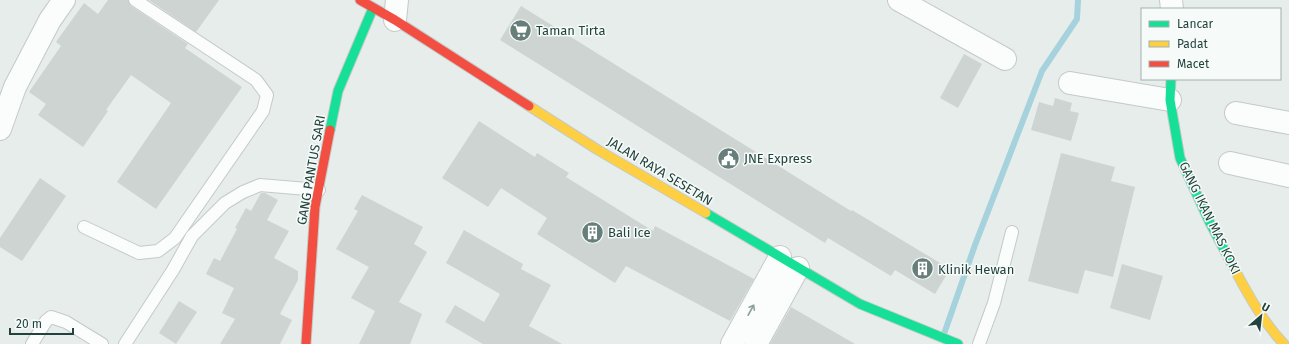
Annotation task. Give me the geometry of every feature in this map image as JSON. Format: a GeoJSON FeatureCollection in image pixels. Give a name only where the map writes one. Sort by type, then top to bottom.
{"type":"FeatureCollection","features":[{"type":"Feature","properties":{"kind":"main road","name":"JALAN RAYA SESETAN"},"geometry":{"type":"LineString","coordinates":[[365,2],[396,10],[598,150],[860,304],[957,344]]}},
{"type":"Feature","properties":{"kind":"main road","name":"GANG PANTUS SARI"},"geometry":{"type":"LineString","coordinates":[[306,344],[315,207],[338,91],[365,2]]}},
{"type":"Feature","properties":{"kind":"main road","name":"GANG IKAN MAS KOKI"},"geometry":{"type":"LineString","coordinates":[[1170,89],[1180,158],[1210,222],[1248,295],[1270,329],[1284,344]]}},
{"type":"Feature","properties":{"kind":"street"},"geometry":{"type":"LineString","coordinates":[[0,129],[15,87],[50,20],[64,0]]}},
{"type":"Feature","properties":{"kind":"street"},"geometry":{"type":"LineString","coordinates":[[899,0],[1005,59]]}},
{"type":"Feature","properties":{"kind":"street"},"geometry":{"type":"LineString","coordinates":[[1070,84],[1170,89]]}},
{"type":"Feature","properties":{"kind":"street"},"geometry":{"type":"LineString","coordinates":[[1236,114],[1289,123]]}},
{"type":"Feature","properties":{"kind":"street"},"geometry":{"type":"LineString","coordinates":[[1230,163],[1289,176]]}},
{"type":"Feature","properties":{"kind":"street"},"geometry":{"type":"LineString","coordinates":[[732,344],[789,262]]}},
{"type":"Feature","properties":{"kind":"street"},"geometry":{"type":"LineString","coordinates":[[756,344],[789,262]]}},
{"type":"Feature","properties":{"kind":"lane"},"geometry":{"type":"LineString","coordinates":[[84,227],[139,253],[158,250],[175,238],[263,111],[267,95],[256,80],[135,0]]}},
{"type":"Feature","properties":{"kind":"lane"},"geometry":{"type":"LineString","coordinates":[[125,344],[173,270],[192,236],[225,203],[243,192],[260,186],[319,190]]}},
{"type":"Feature","properties":{"kind":"lane"},"geometry":{"type":"LineString","coordinates":[[978,344],[994,303],[1012,232]]}},
{"type":"Feature","properties":{"kind":"lane"},"geometry":{"type":"LineString","coordinates":[[32,344],[46,321],[51,317],[66,322],[102,344]]}},
{"type":"Feature","properties":{"kind":"building"},"geometry":{"type":"Polygon","coordinates":[[[108,0],[128,0],[131,6],[188,44],[185,48],[242,87],[156,209],[117,182],[171,103],[131,75],[106,110],[108,111],[83,147],[38,115],[46,104],[29,92],[61,46],[56,42],[84,3],[98,14],[108,0]]]}},
{"type":"Feature","properties":{"kind":"building"},"geometry":{"type":"Polygon","coordinates":[[[149,0],[219,0],[196,32],[149,0]]]}},
{"type":"Feature","properties":{"kind":"building"},"geometry":{"type":"Polygon","coordinates":[[[521,6],[851,211],[852,210],[950,269],[935,294],[895,270],[891,276],[828,238],[825,243],[500,40],[521,6]]]}},
{"type":"Feature","properties":{"kind":"building"},"geometry":{"type":"Polygon","coordinates":[[[964,54],[982,64],[958,108],[940,98],[964,54]]]}},
{"type":"Feature","properties":{"kind":"building"},"geometry":{"type":"Polygon","coordinates":[[[1055,98],[1072,103],[1070,111],[1079,113],[1071,141],[1031,130],[1039,102],[1053,106],[1055,98]]]}},
{"type":"Feature","properties":{"kind":"building"},"geometry":{"type":"Polygon","coordinates":[[[479,121],[535,157],[537,153],[569,173],[566,177],[653,231],[655,226],[754,279],[730,321],[626,266],[615,283],[537,234],[547,218],[501,188],[488,207],[442,178],[479,121]]]}},
{"type":"Feature","properties":{"kind":"building"},"geometry":{"type":"Polygon","coordinates":[[[1061,153],[1115,167],[1111,181],[1135,187],[1113,277],[1085,270],[1078,294],[1028,281],[1061,153]]]}},
{"type":"Feature","properties":{"kind":"building"},"geometry":{"type":"Polygon","coordinates":[[[40,178],[66,196],[22,261],[0,247],[0,238],[40,178]]]}},
{"type":"Feature","properties":{"kind":"building"},"geometry":{"type":"Polygon","coordinates":[[[261,193],[265,193],[278,200],[267,220],[289,231],[274,258],[298,271],[298,280],[280,314],[292,320],[280,344],[220,344],[235,319],[222,313],[234,288],[206,274],[214,258],[220,261],[246,208],[251,211],[261,193]]]}},
{"type":"Feature","properties":{"kind":"building"},"geometry":{"type":"Polygon","coordinates":[[[362,195],[423,227],[414,244],[427,252],[399,302],[422,314],[410,344],[359,344],[375,311],[351,298],[369,267],[336,249],[358,211],[354,209],[362,195]]]}},
{"type":"Feature","properties":{"kind":"building"},"geometry":{"type":"Polygon","coordinates":[[[464,230],[523,264],[521,269],[551,285],[529,326],[562,344],[483,344],[445,322],[455,305],[484,322],[500,294],[446,263],[464,230]]]}},
{"type":"Feature","properties":{"kind":"building"},"geometry":{"type":"Polygon","coordinates":[[[1122,264],[1163,276],[1150,320],[1110,308],[1122,264]]]}},
{"type":"Feature","properties":{"kind":"building"},"geometry":{"type":"Polygon","coordinates":[[[179,301],[197,312],[176,344],[159,333],[179,301]]]}},
{"type":"Feature","properties":{"kind":"building"},"geometry":{"type":"Polygon","coordinates":[[[791,307],[855,344],[770,344],[791,307]]]}},
{"type":"Feature","properties":{"kind":"waterway"},"geometry":{"type":"LineString","coordinates":[[944,334],[975,245],[1042,71],[1077,19],[1078,0]]}},
{"type":"Feature","properties":{"kind":"traffic: fast"},"geometry":{"type":"LineString","coordinates":[[330,130],[338,91],[373,8]]}},
{"type":"Feature","properties":{"kind":"traffic: fast"},"geometry":{"type":"LineString","coordinates":[[1171,80],[1170,100],[1180,158],[1210,223],[1236,272]]}},
{"type":"Feature","properties":{"kind":"traffic: fast"},"geometry":{"type":"LineString","coordinates":[[706,213],[860,304],[958,344]]}},
{"type":"Feature","properties":{"kind":"traffic: slow"},"geometry":{"type":"LineString","coordinates":[[529,106],[598,150],[706,213]]}},
{"type":"Feature","properties":{"kind":"traffic: slow"},"geometry":{"type":"LineString","coordinates":[[1236,272],[1252,301],[1284,344]]}},
{"type":"Feature","properties":{"kind":"traffic: jam"},"geometry":{"type":"LineString","coordinates":[[360,0],[395,20],[529,106]]}},
{"type":"Feature","properties":{"kind":"traffic: jam"},"geometry":{"type":"LineString","coordinates":[[306,344],[315,207],[330,130]]}},
{"type":"Feature","properties":{"kind":"place","name":"Taman Tirta"},"geometry":{"type":"Point","coordinates":[521,30]}},
{"type":"Feature","properties":{"kind":"place","name":"JNE Express"},"geometry":{"type":"Point","coordinates":[729,158]}},
{"type":"Feature","properties":{"kind":"place","name":"Bali Ice"},"geometry":{"type":"Point","coordinates":[593,232]}},
{"type":"Feature","properties":{"kind":"place","name":"Klinik Hewan"},"geometry":{"type":"Point","coordinates":[923,269]}}]}
